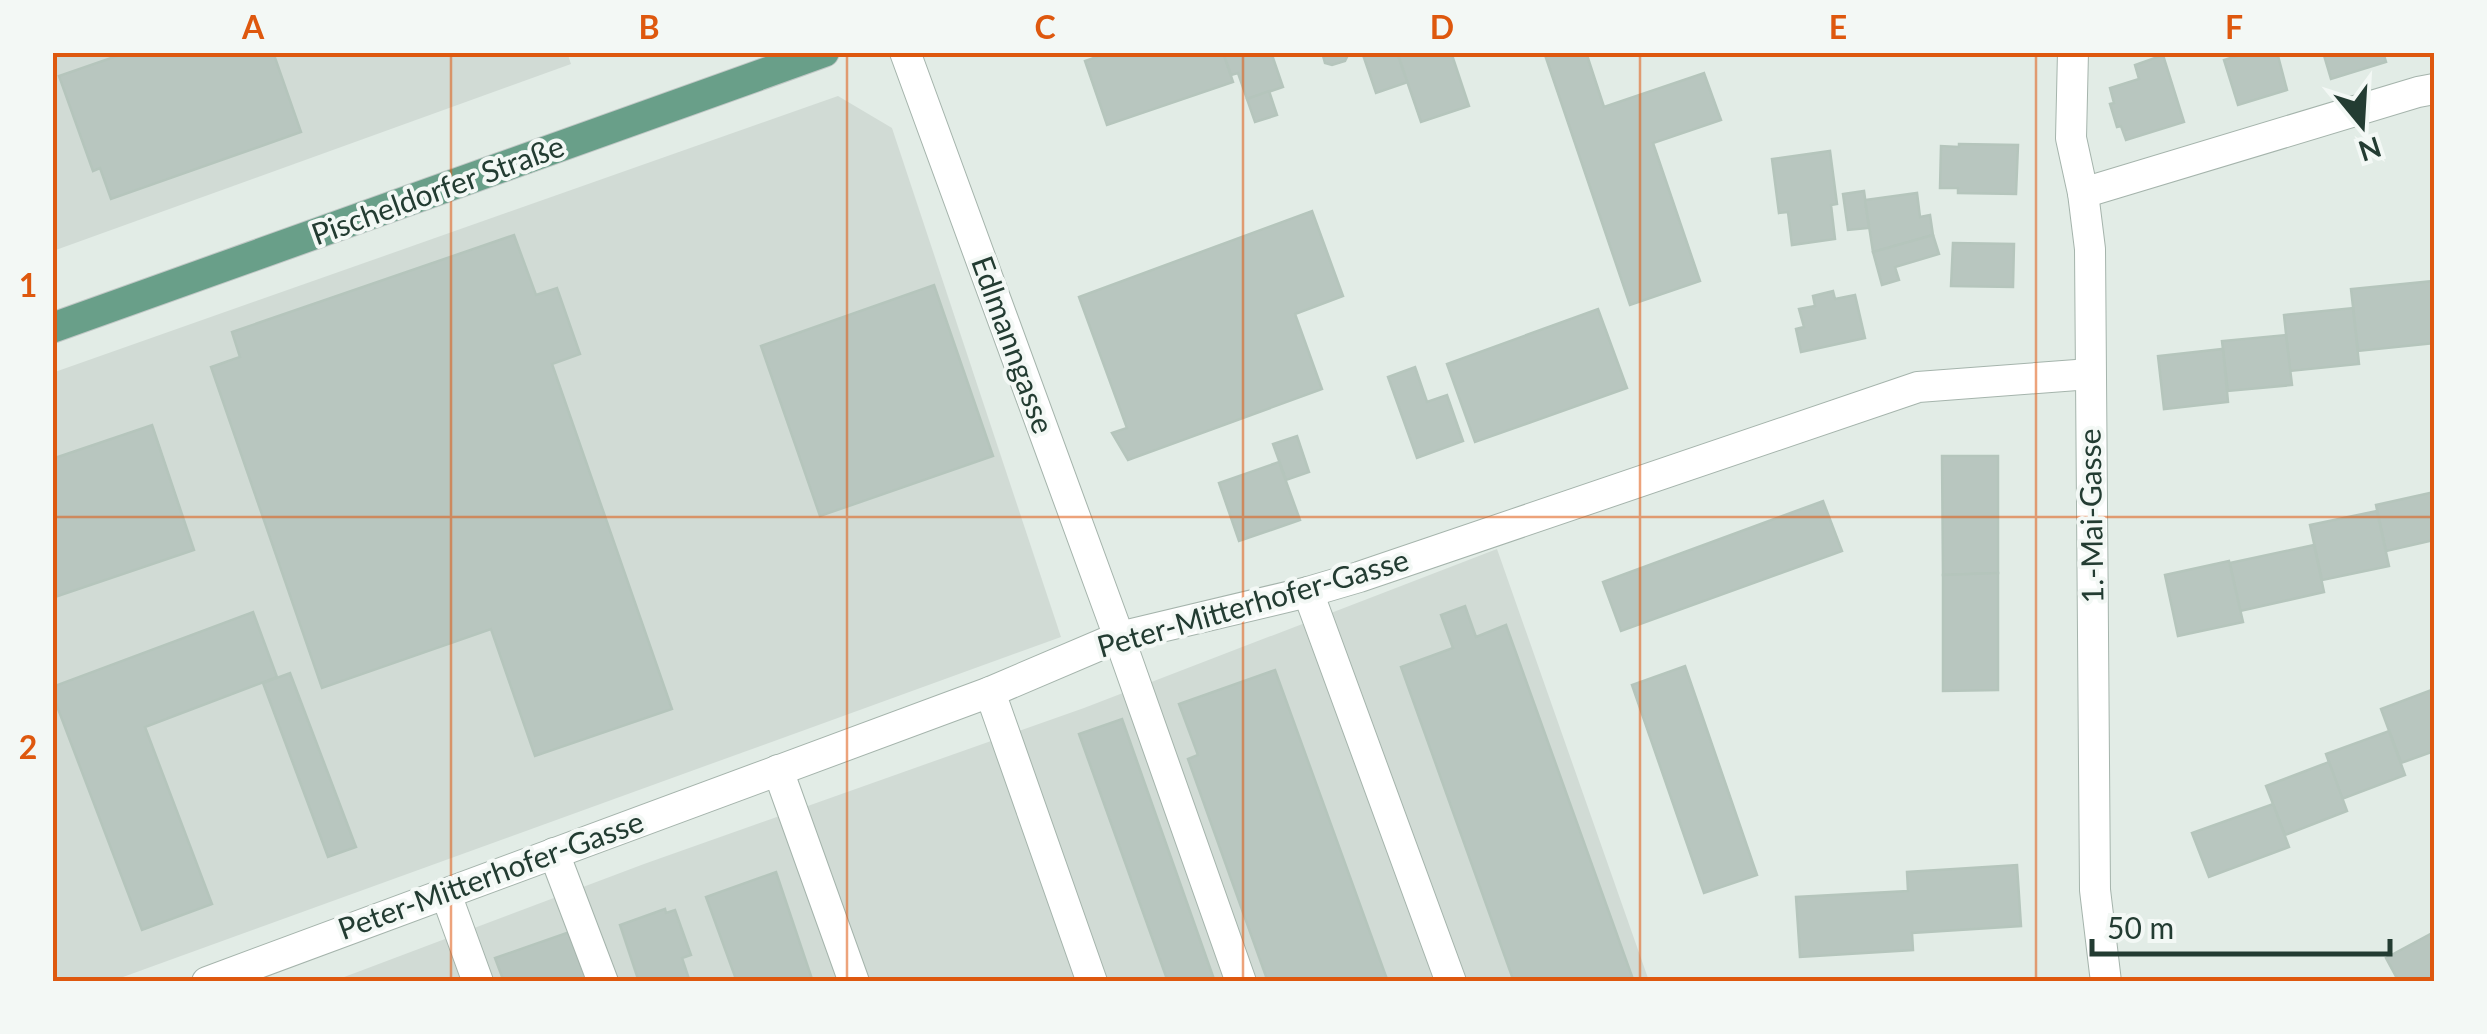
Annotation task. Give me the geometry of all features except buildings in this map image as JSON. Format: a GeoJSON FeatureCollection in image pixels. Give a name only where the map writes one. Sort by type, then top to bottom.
{"type":"FeatureCollection","features":[{"type":"Feature","properties":{"kind":"main road","name":"Pischeldorfer Straße"},"geometry":{"type":"LineString","coordinates":[[52,328],[824,52]]}},
{"type":"Feature","properties":{"kind":"street","name":"Edlmanngasse"},"geometry":{"type":"LineString","coordinates":[[905,52],[1242,982]]}},
{"type":"Feature","properties":{"kind":"street","name":"1.-Mai-Gasse"},"geometry":{"type":"LineString","coordinates":[[2073,52],[2071,138],[2090,249],[2095,890],[2106,982]]}},
{"type":"Feature","properties":{"kind":"street"},"geometry":{"type":"LineString","coordinates":[[2083,194],[2434,89]]}},
{"type":"Feature","properties":{"kind":"street","name":"Peter-Mitterhofer-Gasse"},"geometry":{"type":"LineString","coordinates":[[207,982],[290,967],[446,894],[990,692],[1119,636],[1359,577],[1918,387],[2090,374]]}},
{"type":"Feature","properties":{"kind":"street"},"geometry":{"type":"LineString","coordinates":[[1308,592],[1452,982]]}},
{"type":"Feature","properties":{"kind":"street"},"geometry":{"type":"LineString","coordinates":[[990,692],[1092,982]]}},
{"type":"Feature","properties":{"kind":"street"},"geometry":{"type":"LineString","coordinates":[[778,770],[854,982]]}},
{"type":"Feature","properties":{"kind":"street"},"geometry":{"type":"LineString","coordinates":[[554,853],[603,982]]}},
{"type":"Feature","properties":{"kind":"street"},"geometry":{"type":"LineString","coordinates":[[446,894],[478,982]]}},
{"type":"Feature","properties":{"kind":"shaded area"},"geometry":{"type":"Polygon","coordinates":[[[567,52],[571,64],[53,251],[53,53],[567,52]]]}},
{"type":"Feature","properties":{"kind":"shaded area"},"geometry":{"type":"Polygon","coordinates":[[[838,96],[892,128],[1061,637],[112,981],[53,981],[52,373],[838,96]]]}},
{"type":"Feature","properties":{"kind":"shaded area"},"geometry":{"type":"Polygon","coordinates":[[[1497,549],[1649,981],[331,982],[644,864],[1084,708],[1497,549]]]}}]}
